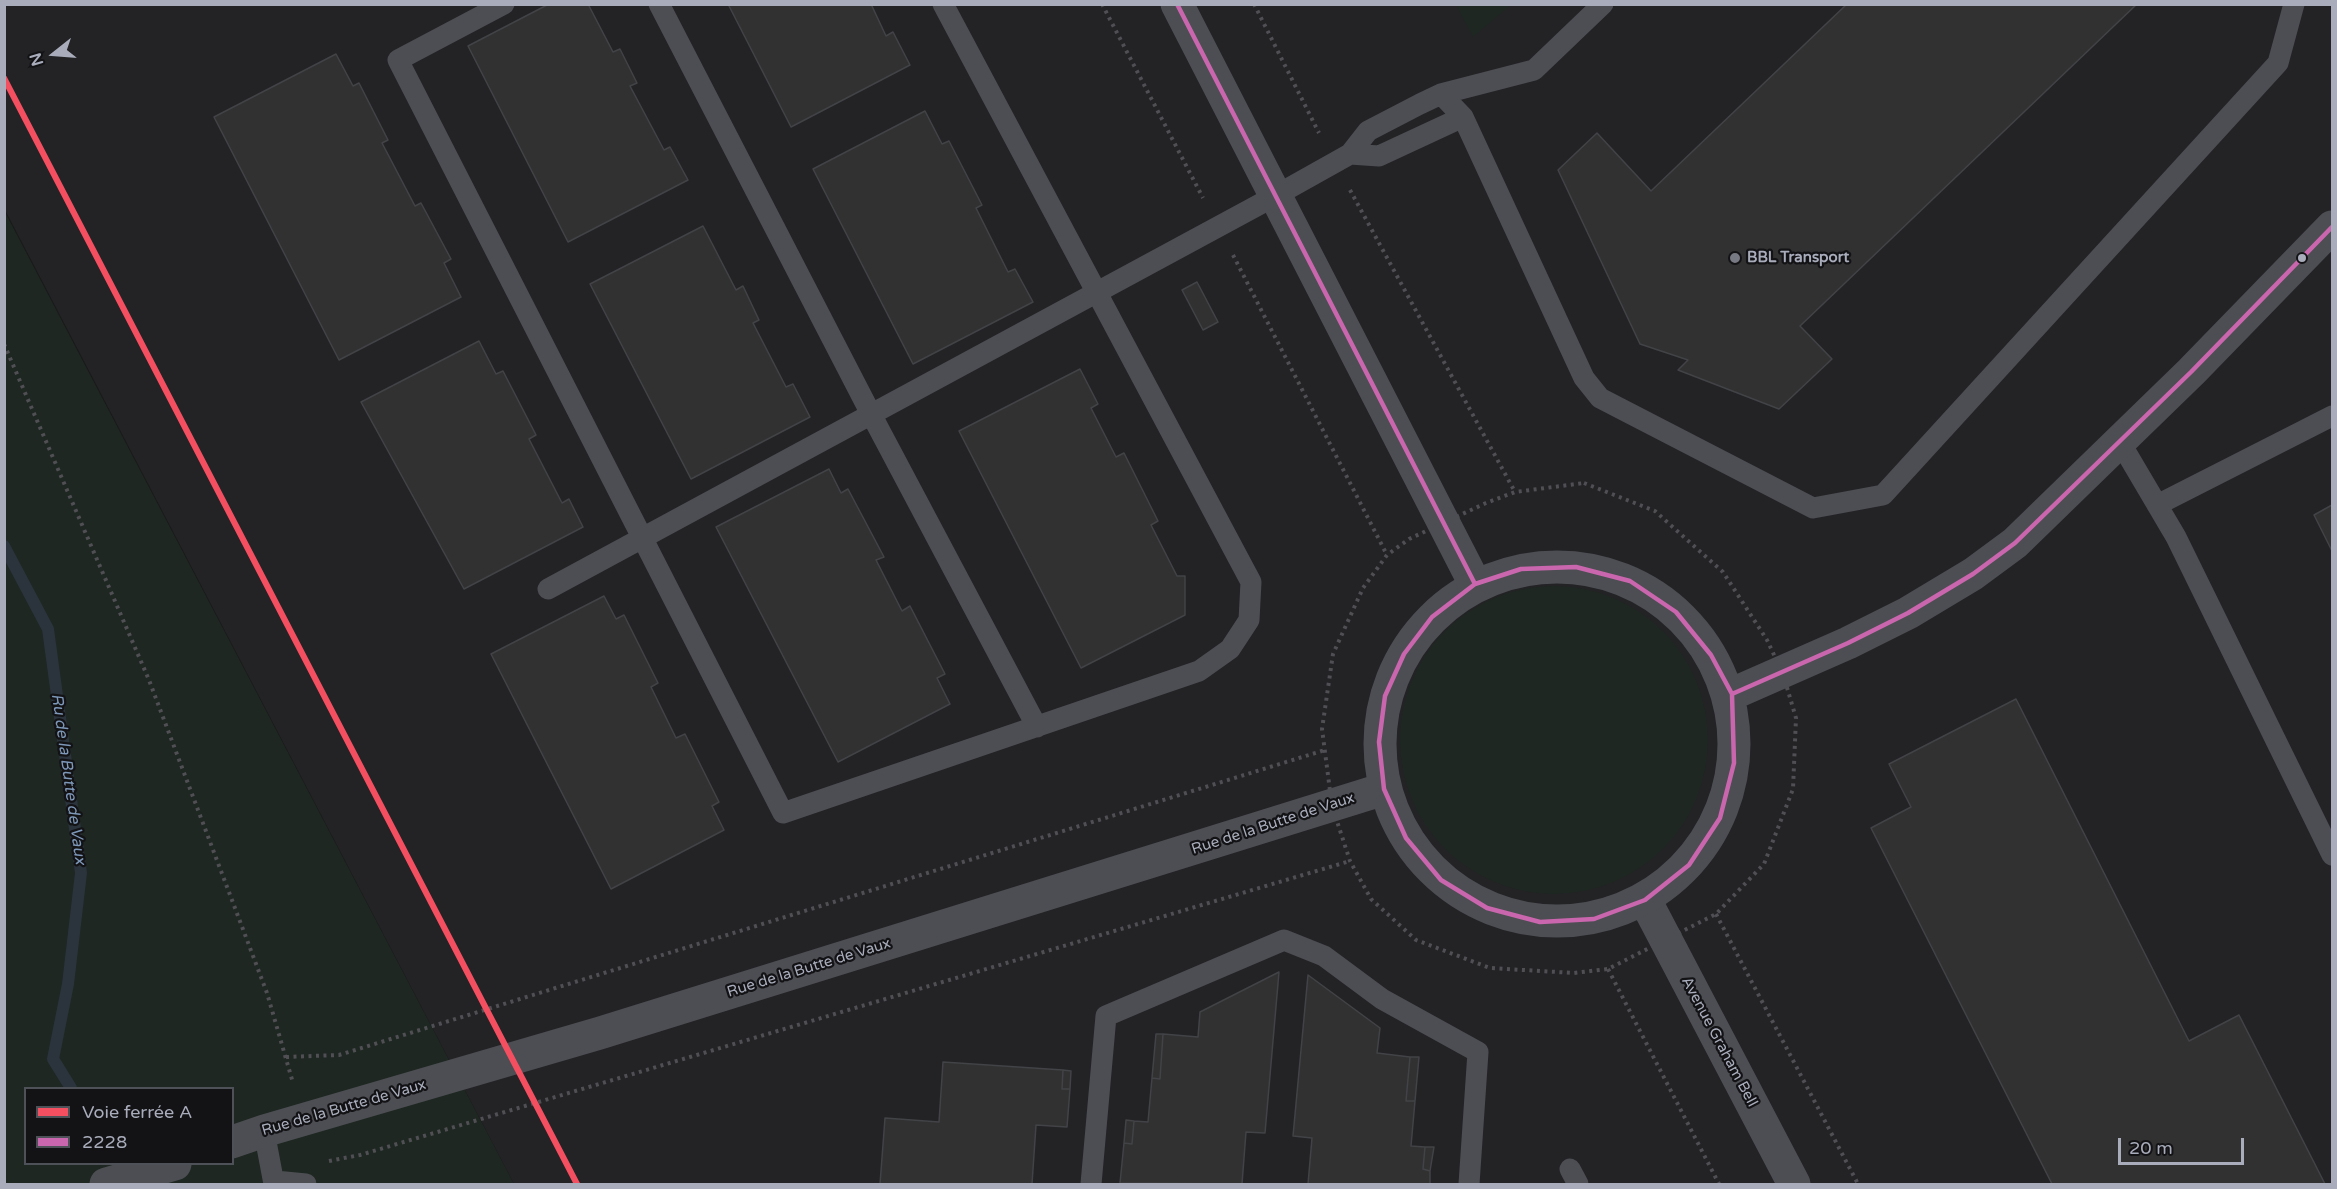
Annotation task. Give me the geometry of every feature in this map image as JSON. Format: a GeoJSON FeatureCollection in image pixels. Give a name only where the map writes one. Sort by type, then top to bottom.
{"type":"FeatureCollection","features":[{"type":"Feature","properties":{"kind":"street"},"geometry":{"type":"LineString","coordinates":[[1178,4],[1475,584]]}},
{"type":"Feature","properties":{"kind":"street"},"geometry":{"type":"LineString","coordinates":[[1732,694],[1783,674],[1908,613],[1973,574],[2014,543],[2120,442],[2332,227]]}},
{"type":"Feature","properties":{"kind":"street"},"geometry":{"type":"LineString","coordinates":[[1576,567],[1630,581],[1676,612],[1711,655],[1732,694],[1734,763],[1720,818],[1689,865],[1645,900],[1594,919],[1540,922],[1488,908],[1442,879],[1406,838],[1384,789],[1379,742],[1385,696],[1404,654],[1432,617],[1475,584],[1521,569],[1576,567]]}},
{"type":"Feature","properties":{"kind":"street","name":"Rue de la Butte de Vaux"},"geometry":{"type":"LineString","coordinates":[[234,1141],[600,1033],[1384,789]]}},
{"type":"Feature","properties":{"kind":"street","name":"Avenue Graham Bell"},"geometry":{"type":"LineString","coordinates":[[1645,900],[1794,1185]]}},
{"type":"Feature","properties":{"kind":"street"},"geometry":{"type":"LineString","coordinates":[[106,1185],[170,1165]]}},
{"type":"Feature","properties":{"kind":"lane"},"geometry":{"type":"LineString","coordinates":[[504,4],[398,60],[783,813],[1199,671],[1230,650],[1249,620],[1251,582],[943,4]]}},
{"type":"Feature","properties":{"kind":"lane"},"geometry":{"type":"LineString","coordinates":[[659,4],[871,414],[1037,727]]}},
{"type":"Feature","properties":{"kind":"lane"},"geometry":{"type":"LineString","coordinates":[[548,589],[1275,196],[1342,158],[1368,131],[1441,93],[1534,70],[1603,4]]}},
{"type":"Feature","properties":{"kind":"lane"},"geometry":{"type":"LineString","coordinates":[[1441,93],[1463,117],[1584,378],[1600,398],[1813,508],[1883,495],[2278,63],[2294,4]]}},
{"type":"Feature","properties":{"kind":"lane"},"geometry":{"type":"LineString","coordinates":[[1342,158],[1379,156],[1463,117]]}},
{"type":"Feature","properties":{"kind":"lane"},"geometry":{"type":"LineString","coordinates":[[2157,505],[2332,416]]}},
{"type":"Feature","properties":{"kind":"lane"},"geometry":{"type":"LineString","coordinates":[[2120,442],[2176,537],[2332,855]]}},
{"type":"Feature","properties":{"kind":"lane"},"geometry":{"type":"LineString","coordinates":[[1091,1185],[1106,1016],[1284,940],[1324,956],[1382,999],[1478,1052],[1469,1185]]}},
{"type":"Feature","properties":{"kind":"lane"},"geometry":{"type":"LineString","coordinates":[[264,1131],[274,1183],[306,1185]]}},
{"type":"Feature","properties":{"kind":"path"},"geometry":{"type":"LineString","coordinates":[[1102,4],[1388,555]]}},
{"type":"Feature","properties":{"kind":"path"},"geometry":{"type":"LineString","coordinates":[[1254,4],[1342,158],[1515,492]]}},
{"type":"Feature","properties":{"kind":"path"},"geometry":{"type":"LineString","coordinates":[[4,344],[149,680],[267,993],[317,1163],[360,1155],[1350,861]]}},
{"type":"Feature","properties":{"kind":"path"},"geometry":{"type":"LineString","coordinates":[[1584,483],[1655,511],[1723,572],[1767,640],[1783,674],[1796,718],[1793,789],[1764,864],[1716,914],[1665,942],[1608,969],[1574,974],[1490,968],[1416,940],[1371,899],[1350,861],[1332,806],[1322,729],[1333,654],[1363,588],[1388,555],[1409,538],[1515,492],[1584,483]]}},
{"type":"Feature","properties":{"kind":"path"},"geometry":{"type":"LineString","coordinates":[[286,1057],[339,1055],[1325,750]]}},
{"type":"Feature","properties":{"kind":"path"},"geometry":{"type":"LineString","coordinates":[[1716,914],[1858,1185]]}},
{"type":"Feature","properties":{"kind":"path"},"geometry":{"type":"LineString","coordinates":[[1608,969],[1719,1185]]}},
{"type":"Feature","properties":{"kind":"shaded area"},"geometry":{"type":"Polygon","coordinates":[[[5,5],[2332,5],[2332,1184],[514,1184],[5,210],[5,5]]]}},
{"type":"Feature","properties":{"kind":"shaded area"},"geometry":{"type":"Polygon","coordinates":[[[1456,5],[1511,5],[1473,37],[1456,5]]]}},
{"type":"Feature","properties":{"kind":"shaded area"},"geometry":{"type":"Polygon","coordinates":[[[4,210],[514,1184],[5,1184],[4,210]]]}},
{"type":"Feature","properties":{"kind":"shaded area"},"geometry":{"type":"Polygon","coordinates":[[[1554,586],[1584,589],[1613,598],[1639,612],[1663,631],[1682,655],[1696,681],[1705,710],[1708,740],[1705,770],[1696,799],[1682,825],[1663,849],[1639,868],[1613,882],[1584,891],[1554,894],[1524,891],[1495,882],[1469,868],[1445,849],[1426,825],[1412,799],[1403,770],[1400,740],[1403,710],[1412,681],[1426,655],[1445,631],[1469,612],[1495,598],[1524,589],[1554,586]]]}},
{"type":"Feature","properties":{"kind":"building"},"geometry":{"type":"Polygon","coordinates":[[[549,4],[588,4],[613,52],[620,49],[637,83],[630,86],[664,150],[670,147],[688,180],[568,242],[468,46],[549,4]]]}},
{"type":"Feature","properties":{"kind":"building"},"geometry":{"type":"Polygon","coordinates":[[[728,4],[871,4],[886,36],[893,32],[910,65],[791,127],[728,4]]]}},
{"type":"Feature","properties":{"kind":"building","name":"BBL Transport"},"geometry":{"type":"Polygon","coordinates":[[[1847,4],[2137,4],[1800,326],[1832,359],[1779,409],[1678,370],[1688,360],[1640,344],[1558,170],[1597,133],[1651,191],[1847,4]]]}},
{"type":"Feature","properties":{"kind":"building"},"geometry":{"type":"Polygon","coordinates":[[[336,54],[353,86],[359,83],[388,140],[382,143],[415,206],[421,203],[451,259],[444,263],[461,297],[339,360],[214,117],[336,54]]]}},
{"type":"Feature","properties":{"kind":"building"},"geometry":{"type":"Polygon","coordinates":[[[925,111],[942,144],[949,141],[982,205],[976,208],[1008,272],[1015,269],[1033,302],[913,364],[813,169],[925,111]]]}},
{"type":"Feature","properties":{"kind":"building"},"geometry":{"type":"Polygon","coordinates":[[[703,226],[736,290],[743,286],[759,320],[753,323],[786,387],[793,384],[810,417],[691,479],[590,284],[703,226]]]}},
{"type":"Feature","properties":{"kind":"building"},"geometry":{"type":"Polygon","coordinates":[[[1197,282],[1218,322],[1203,330],[1182,290],[1197,282]]]}},
{"type":"Feature","properties":{"kind":"building"},"geometry":{"type":"Polygon","coordinates":[[[479,341],[496,374],[503,371],[536,435],[529,439],[562,503],[569,499],[583,527],[464,589],[361,402],[479,341]]]}},
{"type":"Feature","properties":{"kind":"building"},"geometry":{"type":"Polygon","coordinates":[[[1080,369],[1098,404],[1091,408],[1116,457],[1124,453],[1158,521],[1151,525],[1177,576],[1185,576],[1185,615],[1081,668],[959,431],[1080,369]]]}},
{"type":"Feature","properties":{"kind":"building"},"geometry":{"type":"Polygon","coordinates":[[[829,469],[841,493],[848,489],[884,557],[876,560],[902,611],[910,606],[945,674],[937,678],[950,704],[838,762],[716,527],[829,469]]]}},
{"type":"Feature","properties":{"kind":"building"},"geometry":{"type":"Polygon","coordinates":[[[2332,505],[2332,551],[2314,515],[2332,505]]]}},
{"type":"Feature","properties":{"kind":"building"},"geometry":{"type":"Polygon","coordinates":[[[604,596],[616,619],[624,615],[658,683],[651,687],[676,738],[685,734],[719,802],[712,806],[724,830],[611,889],[491,654],[604,596]]]}},
{"type":"Feature","properties":{"kind":"building"},"geometry":{"type":"Polygon","coordinates":[[[2016,699],[2189,1041],[2239,1015],[2325,1184],[2052,1184],[1871,828],[1911,807],[1889,764],[2016,699]]]}},
{"type":"Feature","properties":{"kind":"building"},"geometry":{"type":"Polygon","coordinates":[[[1279,972],[1265,1133],[1246,1132],[1242,1184],[1120,1183],[1124,1143],[1132,1144],[1134,1121],[1148,1122],[1152,1078],[1160,1079],[1163,1034],[1198,1037],[1200,1012],[1279,972]]]}},
{"type":"Feature","properties":{"kind":"building"},"geometry":{"type":"Polygon","coordinates":[[[1308,975],[1380,1028],[1377,1053],[1410,1057],[1406,1101],[1415,1101],[1411,1146],[1425,1147],[1423,1169],[1430,1171],[1430,1184],[1308,1184],[1312,1138],[1293,1136],[1308,975]]]}},
{"type":"Feature","properties":{"kind":"building"},"geometry":{"type":"Polygon","coordinates":[[[1156,1034],[1163,1034],[1160,1079],[1152,1078],[1156,1034]]]}},
{"type":"Feature","properties":{"kind":"building"},"geometry":{"type":"Polygon","coordinates":[[[1410,1057],[1419,1057],[1415,1101],[1406,1101],[1410,1057]]]}},
{"type":"Feature","properties":{"kind":"building"},"geometry":{"type":"Polygon","coordinates":[[[943,1062],[1063,1070],[1062,1089],[1070,1089],[1067,1127],[1036,1125],[1032,1184],[880,1184],[885,1118],[939,1122],[943,1062]]]}},
{"type":"Feature","properties":{"kind":"building"},"geometry":{"type":"Polygon","coordinates":[[[1063,1070],[1071,1071],[1070,1089],[1062,1089],[1063,1070]]]}},
{"type":"Feature","properties":{"kind":"building"},"geometry":{"type":"Polygon","coordinates":[[[1126,1120],[1134,1121],[1132,1144],[1124,1143],[1126,1120]]]}},
{"type":"Feature","properties":{"kind":"building"},"geometry":{"type":"Polygon","coordinates":[[[1425,1147],[1434,1147],[1430,1171],[1423,1169],[1425,1147]]]}},
{"type":"Feature","properties":{"kind":"waterway","name":"Ru de la Butte de Vaux"},"geometry":{"type":"LineString","coordinates":[[4,546],[48,629],[81,873],[68,984],[53,1059],[70,1087]]}},
{"type":"Feature","properties":{"kind":"rail line","name":"A"},"geometry":{"type":"LineString","coordinates":[[4,78],[577,1184]]}},
{"type":"Feature","properties":{"kind":"transit line","name":"2228"},"geometry":{"type":"LineString","coordinates":[[1177,4],[1475,584]]}},
{"type":"Feature","properties":{"kind":"transit line","name":"2228"},"geometry":{"type":"LineString","coordinates":[[1732,694],[1848,643],[1908,613],[1973,574],[2015,543],[2191,372],[2332,227]]}},
{"type":"Feature","properties":{"kind":"transit line","name":"2228"},"geometry":{"type":"LineString","coordinates":[[1540,922],[1487,908],[1441,880],[1406,838],[1384,789],[1379,742],[1385,696],[1404,654],[1432,617],[1475,584],[1521,569],[1576,567],[1630,581],[1676,612],[1711,655],[1732,694],[1734,763],[1720,818],[1689,865],[1645,900],[1594,919]]}},
{"type":"Feature","properties":{"kind":"transit line","name":"2228"},"geometry":{"type":"LineString","coordinates":[[1540,922],[1594,919]]}},
{"type":"Feature","properties":{"kind":"transit line","name":"2228"},"geometry":{"type":"LineString","coordinates":[[1540,922],[1594,919]]}},
{"type":"Feature","properties":{"kind":"place","name":"BBL Transport"},"geometry":{"type":"Point","coordinates":[1735,258]}}]}
